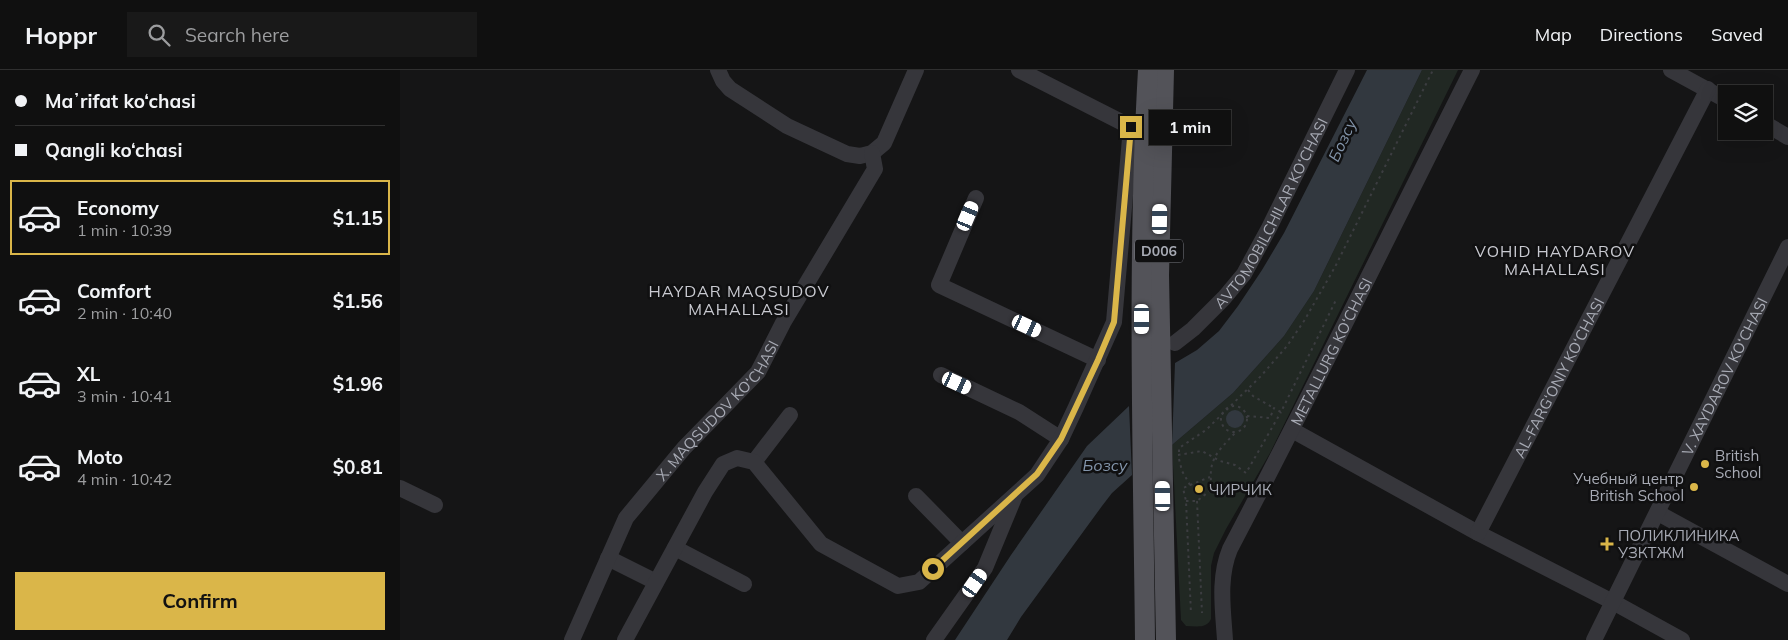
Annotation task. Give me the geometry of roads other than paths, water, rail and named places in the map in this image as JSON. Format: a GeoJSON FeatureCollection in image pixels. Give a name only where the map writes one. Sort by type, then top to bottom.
{"type":"FeatureCollection","features":[{"type":"Feature","properties":{"kind":"main road","name":"D006"},"geometry":{"type":"LineString","coordinates":[[1145,640],[1141,302],[1148,70]]}},
{"type":"Feature","properties":{"kind":"main road","name":"D006"},"geometry":{"type":"LineString","coordinates":[[1164,70],[1146,128],[1159,275],[1161,372],[1171,458],[1166,640]]}},
{"type":"Feature","properties":{"kind":"street"},"geometry":{"type":"LineString","coordinates":[[718,70],[730,90],[787,126],[847,154],[860,156],[872,153],[886,139],[916,70]]}},
{"type":"Feature","properties":{"kind":"street"},"geometry":{"type":"LineString","coordinates":[[625,640],[705,492],[723,464],[737,458],[754,462],[821,544],[898,586],[919,582],[1037,474],[1061,439],[1114,322],[1146,128],[1019,70]]}},
{"type":"Feature","properties":{"kind":"street","name":"AVTOMOBILCHILAR KO‘CHASI"},"geometry":{"type":"LineString","coordinates":[[1175,343],[1193,329],[1224,298],[1244,274],[1269,228],[1347,70]]}},
{"type":"Feature","properties":{"kind":"street","name":"METALLURG KO‘CHASI"},"geometry":{"type":"LineString","coordinates":[[1225,640],[1222,580],[1224,564],[1230,549],[1292,430],[1472,70]]}},
{"type":"Feature","properties":{"kind":"street"},"geometry":{"type":"LineString","coordinates":[[1671,70],[1718,95]]}},
{"type":"Feature","properties":{"kind":"street","name":"AL-FARG‘ONIY KO‘CHASI"},"geometry":{"type":"LineString","coordinates":[[1478,533],[1708,89]]}},
{"type":"Feature","properties":{"kind":"street"},"geometry":{"type":"LineString","coordinates":[[1773,128],[1788,137]]}},
{"type":"Feature","properties":{"kind":"street","name":"X. MAQSUDOV KO‘CHASI"},"geometry":{"type":"LineString","coordinates":[[572,640],[626,518],[684,448],[758,372],[783,323],[874,169],[872,153]]}},
{"type":"Feature","properties":{"kind":"street"},"geometry":{"type":"LineString","coordinates":[[976,198],[939,285],[1098,360]]}},
{"type":"Feature","properties":{"kind":"street","name":"V. XAYDAROV KO‘CHASI"},"geometry":{"type":"LineString","coordinates":[[1594,640],[1788,247]]}},
{"type":"Feature","properties":{"kind":"street"},"geometry":{"type":"LineString","coordinates":[[941,375],[1019,412],[1061,439]]}},
{"type":"Feature","properties":{"kind":"street"},"geometry":{"type":"LineString","coordinates":[[754,462],[790,415]]}},
{"type":"Feature","properties":{"kind":"street"},"geometry":{"type":"LineString","coordinates":[[1292,430],[1478,533],[1613,602],[1682,640]]}},
{"type":"Feature","properties":{"kind":"street"},"geometry":{"type":"LineString","coordinates":[[400,488],[435,505]]}},
{"type":"Feature","properties":{"kind":"street"},"geometry":{"type":"LineString","coordinates":[[934,640],[985,568],[1016,494]]}},
{"type":"Feature","properties":{"kind":"street"},"geometry":{"type":"LineString","coordinates":[[916,496],[962,543]]}},
{"type":"Feature","properties":{"kind":"street"},"geometry":{"type":"LineString","coordinates":[[1658,513],[1788,584]]}},
{"type":"Feature","properties":{"kind":"street"},"geometry":{"type":"LineString","coordinates":[[675,548],[744,584]]}},
{"type":"Feature","properties":{"kind":"street"},"geometry":{"type":"LineString","coordinates":[[608,558],[656,582]]}},
{"type":"Feature","properties":{"kind":"water"},"geometry":{"type":"Polygon","coordinates":[[[1367,70],[1422,70],[1314,291],[1284,336],[1233,393],[1172,445],[1175,363],[1197,350],[1219,331],[1262,270],[1284,233],[1367,70]]]}},
{"type":"Feature","properties":{"kind":"water","name":"Бозсу"},"geometry":{"type":"Polygon","coordinates":[[[1129,406],[1132,475],[1112,493],[1102,506],[1021,617],[1007,640],[955,640],[1011,555],[1087,446],[1129,406]]]}},
{"type":"Feature","properties":{"kind":"water"},"geometry":{"type":"Polygon","coordinates":[[[1235,410],[1241,413],[1244,419],[1241,425],[1235,428],[1229,425],[1226,419],[1229,413],[1235,410]]]}},
{"type":"Feature","properties":{"kind":"place","name":"British School"},"geometry":{"type":"Point","coordinates":[1705,464]}},
{"type":"Feature","properties":{"kind":"place","name":"Учебный центр British School"},"geometry":{"type":"Point","coordinates":[1694,487]}},
{"type":"Feature","properties":{"kind":"place","name":"ЧИРЧИК"},"geometry":{"type":"Point","coordinates":[1199,489]}},
{"type":"Feature","properties":{"kind":"place","name":"ПОЛИКЛИНИКА УЗКТЖМ"},"geometry":{"type":"Point","coordinates":[1607,544]}},
{"type":"Feature","properties":{"kind":"district","name":"VOHID HAYDAROV MAHALLASI"},"geometry":{"type":"Point","coordinates":[1555,260]}},
{"type":"Feature","properties":{"kind":"district","name":"HAYDAR MAQSUDOV MAHALLASI"},"geometry":{"type":"Point","coordinates":[739,300]}}]}
